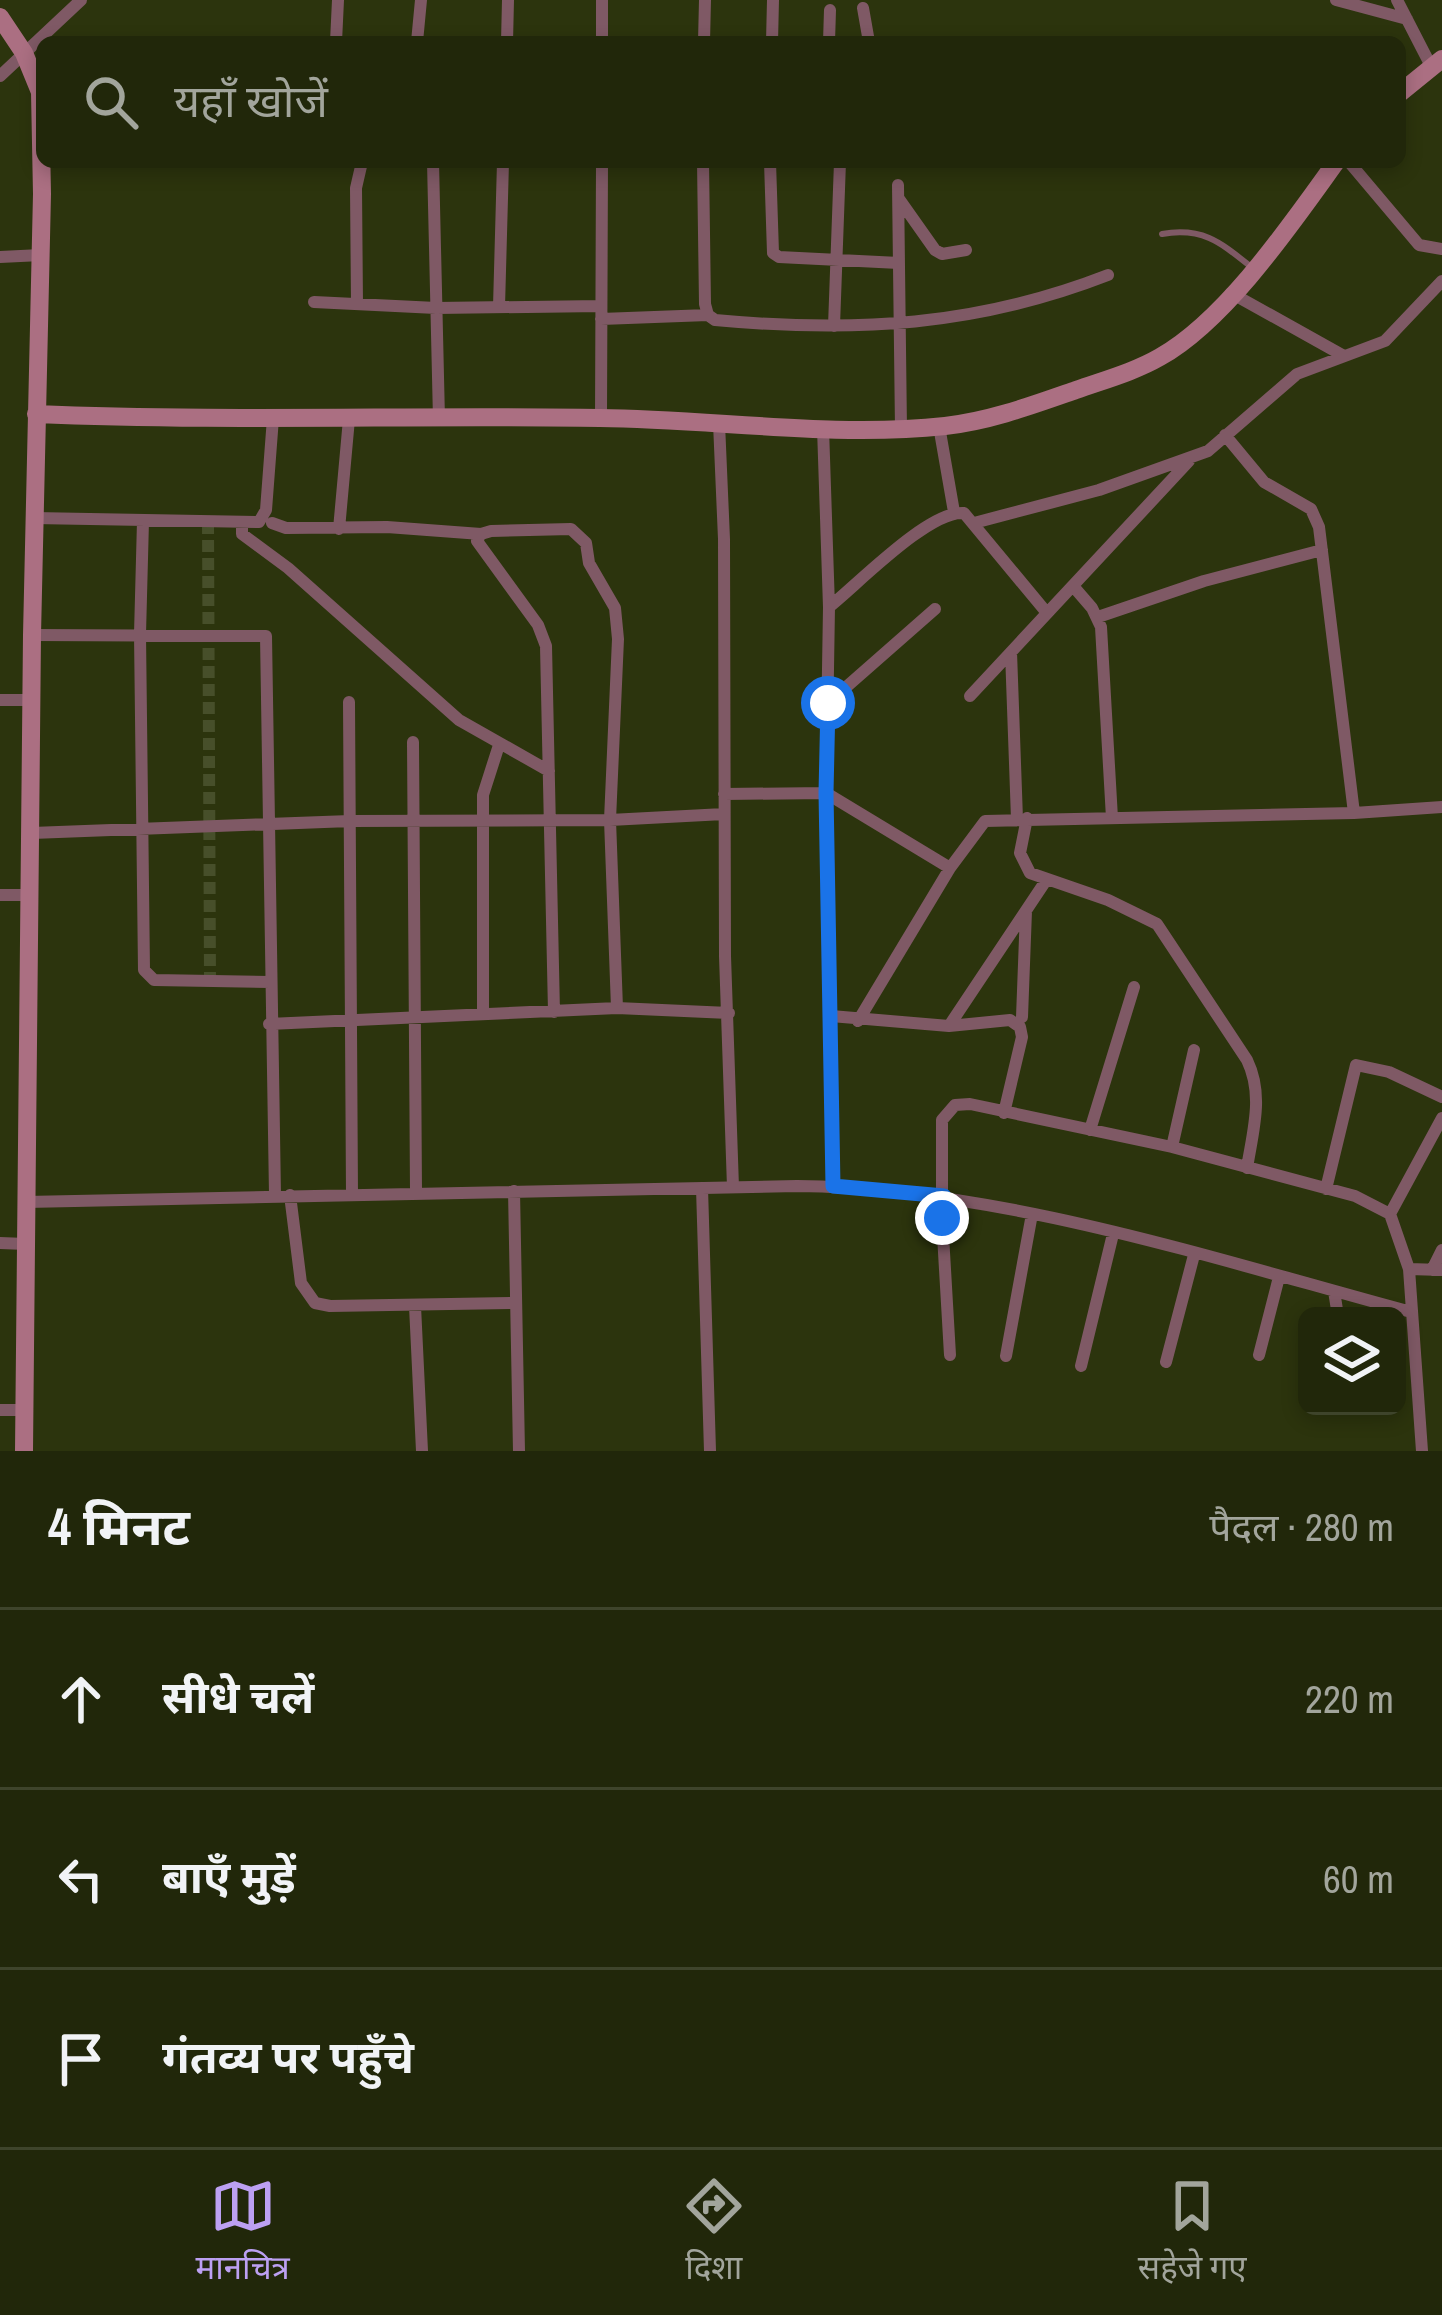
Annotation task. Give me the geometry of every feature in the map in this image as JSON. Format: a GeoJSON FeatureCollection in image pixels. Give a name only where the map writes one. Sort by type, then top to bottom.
{"type":"FeatureCollection","features":[{"type":"Feature","properties":{"kind":"street"},"geometry":{"type":"LineString","coordinates":[[42,36],[81,0]]}},
{"type":"Feature","properties":{"kind":"street"},"geometry":{"type":"LineString","coordinates":[[336,36],[338,0]]}},
{"type":"Feature","properties":{"kind":"street"},"geometry":{"type":"LineString","coordinates":[[418,36],[421,0]]}},
{"type":"Feature","properties":{"kind":"street"},"geometry":{"type":"LineString","coordinates":[[507,36],[508,0]]}},
{"type":"Feature","properties":{"kind":"street"},"geometry":{"type":"LineString","coordinates":[[602,0],[602,36]]}},
{"type":"Feature","properties":{"kind":"street"},"geometry":{"type":"LineString","coordinates":[[704,36],[705,0]]}},
{"type":"Feature","properties":{"kind":"street"},"geometry":{"type":"LineString","coordinates":[[772,36],[773,0]]}},
{"type":"Feature","properties":{"kind":"street"},"geometry":{"type":"LineString","coordinates":[[1336,0],[1407,19]]}},
{"type":"Feature","properties":{"kind":"street"},"geometry":{"type":"LineString","coordinates":[[1397,0],[1437,63],[1406,88]]}},
{"type":"Feature","properties":{"kind":"street"},"geometry":{"type":"LineString","coordinates":[[863,8],[868,36]]}},
{"type":"Feature","properties":{"kind":"street"},"geometry":{"type":"LineString","coordinates":[[829,36],[830,10]]}},
{"type":"Feature","properties":{"kind":"street"},"geometry":{"type":"LineString","coordinates":[[0,17],[24,53],[36,82]]}},
{"type":"Feature","properties":{"kind":"street"},"geometry":{"type":"LineString","coordinates":[[0,76],[36,42]]}},
{"type":"Feature","properties":{"kind":"street"},"geometry":{"type":"LineString","coordinates":[[24,1451],[40,168]]}},
{"type":"Feature","properties":{"kind":"street"},"geometry":{"type":"LineString","coordinates":[[357,304],[356,188],[361,168]]}},
{"type":"Feature","properties":{"kind":"street"},"geometry":{"type":"LineString","coordinates":[[434,168],[439,419]]}},
{"type":"Feature","properties":{"kind":"street"},"geometry":{"type":"LineString","coordinates":[[499,307],[503,168]]}},
{"type":"Feature","properties":{"kind":"street"},"geometry":{"type":"LineString","coordinates":[[601,418],[602,168]]}},
{"type":"Feature","properties":{"kind":"street"},"geometry":{"type":"LineString","coordinates":[[704,168],[708,315]]}},
{"type":"Feature","properties":{"kind":"street"},"geometry":{"type":"LineString","coordinates":[[770,168],[773,254],[899,263]]}},
{"type":"Feature","properties":{"kind":"street"},"geometry":{"type":"LineString","coordinates":[[834,326],[840,168]]}},
{"type":"Feature","properties":{"kind":"street"},"geometry":{"type":"LineString","coordinates":[[36,414],[601,418],[901,429],[1011,413],[1138,368],[1191,335],[1253,269],[1331,168]]}},
{"type":"Feature","properties":{"kind":"street"},"geometry":{"type":"LineString","coordinates":[[1354,168],[1419,245],[1442,249]]}},
{"type":"Feature","properties":{"kind":"street"},"geometry":{"type":"LineString","coordinates":[[901,429],[898,191],[935,250],[942,254],[966,250]]}},
{"type":"Feature","properties":{"kind":"street"},"geometry":{"type":"LineString","coordinates":[[0,257],[41,255]]}},
{"type":"Feature","properties":{"kind":"street"},"geometry":{"type":"LineString","coordinates":[[314,302],[708,315],[716,320],[775,326],[899,326],[1037,302],[1108,275]]}},
{"type":"Feature","properties":{"kind":"street"},"geometry":{"type":"LineString","coordinates":[[970,696],[1189,460],[1226,436],[1297,374],[1384,340],[1442,281]]}},
{"type":"Feature","properties":{"kind":"street"},"geometry":{"type":"LineString","coordinates":[[1231,293],[1345,356]]}},
{"type":"Feature","properties":{"kind":"street"},"geometry":{"type":"LineString","coordinates":[[34,518],[259,522],[266,511],[273,418]]}},
{"type":"Feature","properties":{"kind":"street"},"geometry":{"type":"LineString","coordinates":[[339,529],[349,418]]}},
{"type":"Feature","properties":{"kind":"street"},"geometry":{"type":"LineString","coordinates":[[719,423],[733,1186]]}},
{"type":"Feature","properties":{"kind":"street"},"geometry":{"type":"LineString","coordinates":[[939,426],[954,512]]}},
{"type":"Feature","properties":{"kind":"street"},"geometry":{"type":"LineString","coordinates":[[823,428],[830,607],[826,793],[833,1186]]}},
{"type":"Feature","properties":{"kind":"street"},"geometry":{"type":"LineString","coordinates":[[1226,436],[1264,482],[1311,509],[1319,527],[1354,813]]}},
{"type":"Feature","properties":{"kind":"street"},"geometry":{"type":"LineString","coordinates":[[974,523],[1189,460]]}},
{"type":"Feature","properties":{"kind":"street"},"geometry":{"type":"LineString","coordinates":[[830,607],[927,526],[964,512],[1047,613]]}},
{"type":"Feature","properties":{"kind":"street"},"geometry":{"type":"LineString","coordinates":[[143,521],[144,970],[148,977],[269,982]]}},
{"type":"Feature","properties":{"kind":"street"},"geometry":{"type":"LineString","coordinates":[[242,523],[242,534],[288,568],[459,720],[549,771]]}},
{"type":"Feature","properties":{"kind":"street"},"geometry":{"type":"LineString","coordinates":[[272,523],[286,528],[387,527],[481,534],[579,532],[589,563],[614,608],[618,639],[610,820],[617,1008]]}},
{"type":"Feature","properties":{"kind":"street"},"geometry":{"type":"LineString","coordinates":[[481,534],[477,541],[482,552],[538,626],[546,646],[554,1012]]}},
{"type":"Feature","properties":{"kind":"street"},"geometry":{"type":"LineString","coordinates":[[1098,617],[1204,581],[1322,550]]}},
{"type":"Feature","properties":{"kind":"street"},"geometry":{"type":"LineString","coordinates":[[1073,586],[1098,617],[1112,818]]}},
{"type":"Feature","properties":{"kind":"street"},"geometry":{"type":"LineString","coordinates":[[828,703],[935,609]]}},
{"type":"Feature","properties":{"kind":"street"},"geometry":{"type":"LineString","coordinates":[[32,635],[266,636],[269,1024],[282,1195],[301,1283],[316,1303],[514,1303]]}},
{"type":"Feature","properties":{"kind":"street"},"geometry":{"type":"LineString","coordinates":[[1011,652],[1023,865],[1045,882],[1147,916],[1169,938],[1257,1082],[1247,1168]]}},
{"type":"Feature","properties":{"kind":"street"},"geometry":{"type":"LineString","coordinates":[[0,700],[32,700]]}},
{"type":"Feature","properties":{"kind":"street"},"geometry":{"type":"LineString","coordinates":[[349,702],[352,1193]]}},
{"type":"Feature","properties":{"kind":"street"},"geometry":{"type":"LineString","coordinates":[[413,742],[416,1192]]}},
{"type":"Feature","properties":{"kind":"street"},"geometry":{"type":"LineString","coordinates":[[483,1014],[484,783],[499,745]]}},
{"type":"Feature","properties":{"kind":"street"},"geometry":{"type":"LineString","coordinates":[[724,794],[826,793],[950,868]]}},
{"type":"Feature","properties":{"kind":"street"},"geometry":{"type":"LineString","coordinates":[[858,1021],[980,824],[1022,818],[1354,813],[1442,807]]}},
{"type":"Feature","properties":{"kind":"street"},"geometry":{"type":"LineString","coordinates":[[32,832],[724,814]]}},
{"type":"Feature","properties":{"kind":"street"},"geometry":{"type":"LineString","coordinates":[[949,1026],[1045,882]]}},
{"type":"Feature","properties":{"kind":"street"},"geometry":{"type":"LineString","coordinates":[[0,895],[31,895]]}},
{"type":"Feature","properties":{"kind":"street"},"geometry":{"type":"LineString","coordinates":[[1022,1017],[1026,910]]}},
{"type":"Feature","properties":{"kind":"street"},"geometry":{"type":"LineString","coordinates":[[1090,1130],[1133,988]]}},
{"type":"Feature","properties":{"kind":"street"},"geometry":{"type":"LineString","coordinates":[[269,1024],[617,1008],[729,1013]]}},
{"type":"Feature","properties":{"kind":"street"},"geometry":{"type":"LineString","coordinates":[[831,1016],[949,1026],[1010,1020],[1020,1027],[1022,1037],[1004,1114]]}},
{"type":"Feature","properties":{"kind":"street"},"geometry":{"type":"LineString","coordinates":[[1172,1147],[1194,1050]]}},
{"type":"Feature","properties":{"kind":"street"},"geometry":{"type":"LineString","coordinates":[[1326,1189],[1356,1065],[1389,1072],[1442,1097]]}},
{"type":"Feature","properties":{"kind":"street"},"geometry":{"type":"LineString","coordinates":[[950,1354],[942,1120],[948,1110],[970,1104],[1172,1147],[1326,1189],[1390,1214],[1409,1269],[1422,1451]]}},
{"type":"Feature","properties":{"kind":"street"},"geometry":{"type":"LineString","coordinates":[[1390,1214],[1442,1118]]}},
{"type":"Feature","properties":{"kind":"street"},"geometry":{"type":"LineString","coordinates":[[26,1202],[833,1186],[944,1196],[1032,1214],[1411,1312]]}},
{"type":"Feature","properties":{"kind":"street"},"geometry":{"type":"LineString","coordinates":[[702,1188],[710,1451]]}},
{"type":"Feature","properties":{"kind":"street"},"geometry":{"type":"LineString","coordinates":[[514,1191],[519,1451]]}},
{"type":"Feature","properties":{"kind":"street"},"geometry":{"type":"LineString","coordinates":[[1006,1356],[1032,1214]]}},
{"type":"Feature","properties":{"kind":"street"},"geometry":{"type":"LineString","coordinates":[[1081,1366],[1113,1234]]}},
{"type":"Feature","properties":{"kind":"street"},"geometry":{"type":"LineString","coordinates":[[0,1243],[26,1244]]}},
{"type":"Feature","properties":{"kind":"street"},"geometry":{"type":"LineString","coordinates":[[1409,1269],[1437,1270],[1442,1250]]}},
{"type":"Feature","properties":{"kind":"street"},"geometry":{"type":"LineString","coordinates":[[1166,1362],[1194,1255]]}},
{"type":"Feature","properties":{"kind":"street"},"geometry":{"type":"LineString","coordinates":[[1259,1354],[1279,1277]]}},
{"type":"Feature","properties":{"kind":"street"},"geometry":{"type":"LineString","coordinates":[[1334,1291],[1337,1307]]}},
{"type":"Feature","properties":{"kind":"street"},"geometry":{"type":"LineString","coordinates":[[415,1306],[422,1451]]}},
{"type":"Feature","properties":{"kind":"street"},"geometry":{"type":"LineString","coordinates":[[0,1410],[24,1410]]}},
{"type":"Feature","properties":{"kind":"lane"},"geometry":{"type":"LineString","coordinates":[[1162,234],[1185,230],[1215,238],[1253,269]]}},
{"type":"Feature","properties":{"kind":"tunnel"},"geometry":{"type":"LineString","coordinates":[[208,522],[210,980]]}},
{"type":"Feature","properties":{"kind":"route"},"geometry":{"type":"LineString","coordinates":[[828,703],[833,1186],[944,1196],[942,1218]]}}]}
